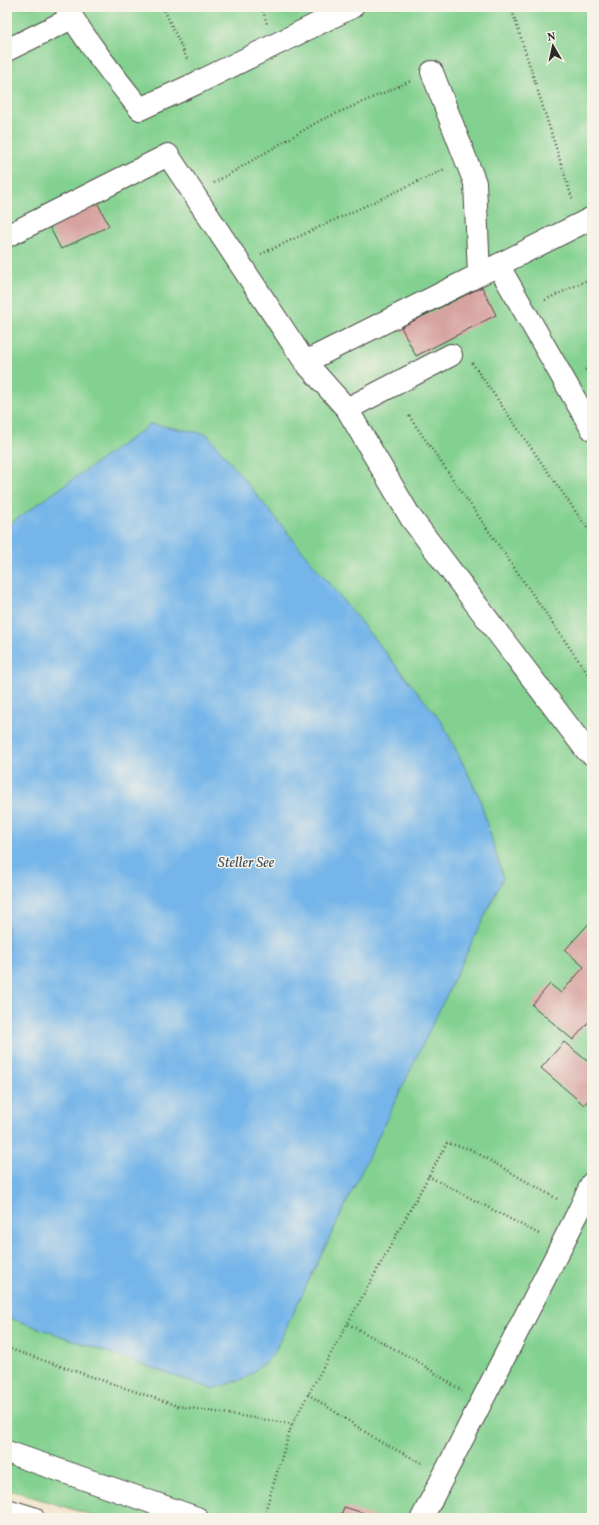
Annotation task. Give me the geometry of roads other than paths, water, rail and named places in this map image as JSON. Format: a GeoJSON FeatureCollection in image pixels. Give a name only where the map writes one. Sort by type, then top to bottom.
{"type":"FeatureCollection","features":[{"type":"Feature","properties":{"kind":"street"},"geometry":{"type":"LineString","coordinates":[[7,50],[69,12],[140,109],[199,82],[352,7]]}},
{"type":"Feature","properties":{"kind":"street"},"geometry":{"type":"LineString","coordinates":[[432,72],[475,183],[479,274]]}},
{"type":"Feature","properties":{"kind":"street"},"geometry":{"type":"LineString","coordinates":[[7,236],[168,155],[305,362],[347,409],[411,518],[587,751],[592,754]]}},
{"type":"Feature","properties":{"kind":"street"},"geometry":{"type":"LineString","coordinates":[[305,362],[586,221]]}},
{"type":"Feature","properties":{"kind":"street"},"geometry":{"type":"LineString","coordinates":[[498,265],[592,429]]}},
{"type":"Feature","properties":{"kind":"street"},"geometry":{"type":"LineString","coordinates":[[347,409],[451,354]]}},
{"type":"Feature","properties":{"kind":"street"},"geometry":{"type":"LineString","coordinates":[[422,1518],[592,1183]]}},
{"type":"Feature","properties":{"kind":"street"},"geometry":{"type":"LineString","coordinates":[[7,1452],[197,1518]]}},
{"type":"Feature","properties":{"kind":"street"},"geometry":{"type":"LineString","coordinates":[[7,1510],[33,1518]]}},
{"type":"Feature","properties":{"kind":"water","name":"Steller See"},"geometry":{"type":"Polygon","coordinates":[[[151,424],[207,434],[442,722],[479,796],[503,878],[273,1355],[246,1378],[212,1389],[7,1317],[7,526],[151,424]]]}}]}
